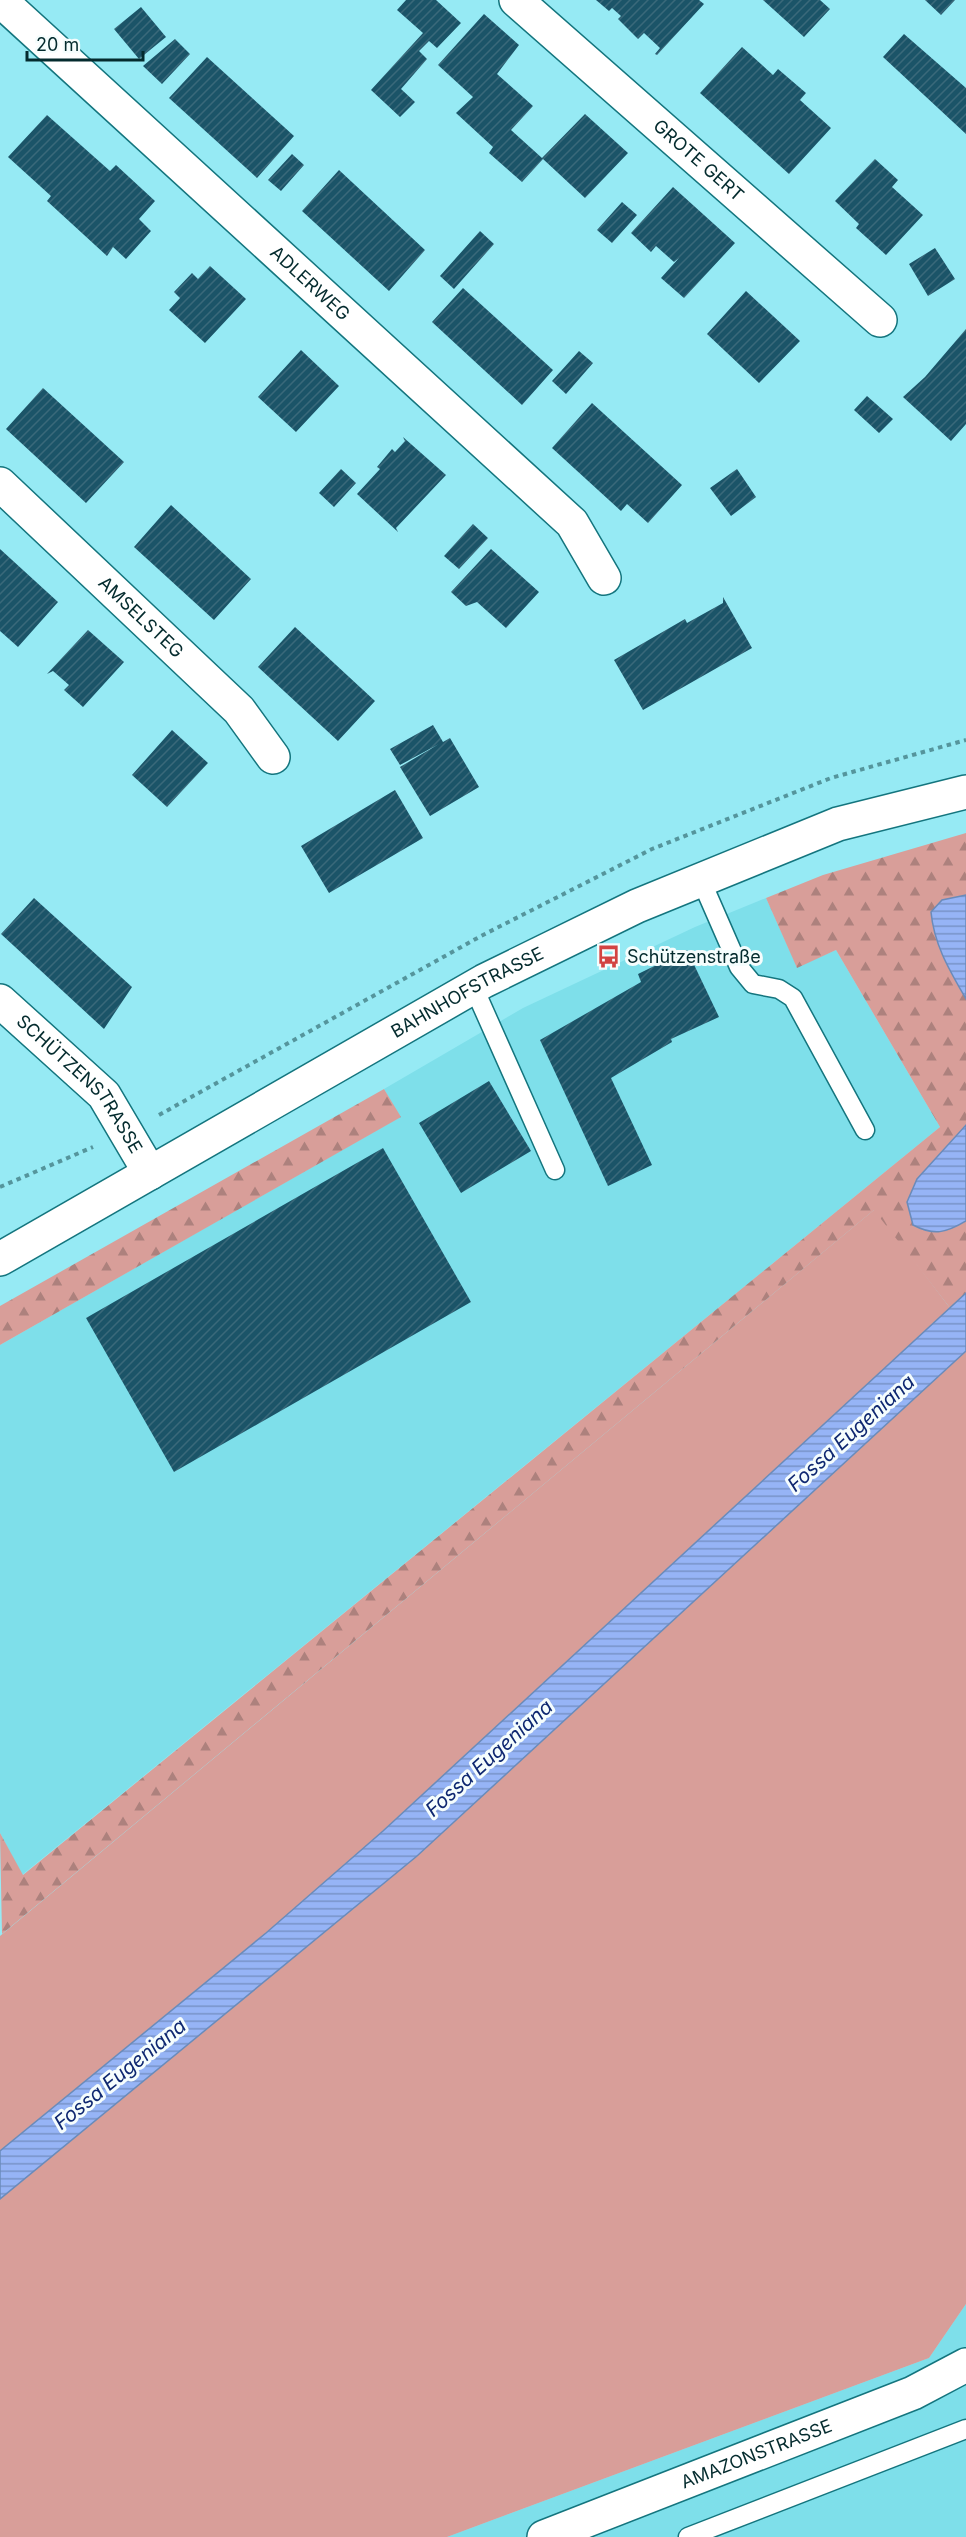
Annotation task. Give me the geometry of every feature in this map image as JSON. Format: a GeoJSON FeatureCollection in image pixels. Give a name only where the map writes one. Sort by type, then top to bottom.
{"type":"FeatureCollection","features":[{"type":"Feature","properties":{"kind":"street","name":"ADLERWEG"},"geometry":{"type":"LineString","coordinates":[[0,0],[572,523],[604,578]]}},
{"type":"Feature","properties":{"kind":"street","name":"GROTE GERT"},"geometry":{"type":"LineString","coordinates":[[516,0],[880,320]]}},
{"type":"Feature","properties":{"kind":"street","name":"AMSELSTEG"},"geometry":{"type":"LineString","coordinates":[[0,484],[239,710],[273,758]]}},
{"type":"Feature","properties":{"kind":"street","name":"BAHNHOFSTRASSE"},"geometry":{"type":"LineString","coordinates":[[0,1259],[474,988],[637,906],[838,824],[966,792]]}},
{"type":"Feature","properties":{"kind":"street","name":"SCHÜTZENSTRASSE"},"geometry":{"type":"LineString","coordinates":[[0,1001],[104,1095],[128,1132],[150,1173]]}},
{"type":"Feature","properties":{"kind":"street","name":"AMAZONSTRASSE"},"geometry":{"type":"LineString","coordinates":[[544,2537],[913,2393],[966,2365]]}},
{"type":"Feature","properties":{"kind":"lane"},"geometry":{"type":"LineString","coordinates":[[700,880],[739,967],[753,984],[779,989],[793,998],[865,1130]]}},
{"type":"Feature","properties":{"kind":"lane"},"geometry":{"type":"LineString","coordinates":[[474,988],[555,1170]]}},
{"type":"Feature","properties":{"kind":"lane"},"geometry":{"type":"LineString","coordinates":[[688,2537],[966,2429]]}},
{"type":"Feature","properties":{"kind":"path"},"geometry":{"type":"LineString","coordinates":[[0,1187],[128,1132]]}},
{"type":"Feature","properties":{"kind":"shaded area"},"geometry":{"type":"Polygon","coordinates":[[[766,898],[797,967],[836,950],[940,1127],[22,1875],[0,1833],[0,1345],[400,1117],[384,1089],[523,1008],[695,927],[766,898]]]}},
{"type":"Feature","properties":{"kind":"shaded area"},"geometry":{"type":"Polygon","coordinates":[[[966,2304],[966,2537],[447,2537],[929,2358],[966,2304]]]}},
{"type":"Feature","properties":{"kind":"green space"},"geometry":{"type":"Polygon","coordinates":[[[966,833],[966,1293],[950,1308],[874,1210],[2,1934],[0,1833],[23,1875],[940,1127],[836,950],[797,968],[766,898],[823,875],[966,833]]]}},
{"type":"Feature","properties":{"kind":"green space"},"geometry":{"type":"Polygon","coordinates":[[[384,1089],[401,1117],[0,1345],[0,1306],[384,1089]]]}},
{"type":"Feature","properties":{"kind":"green space"},"geometry":{"type":"Polygon","coordinates":[[[875,1209],[950,1308],[383,1831],[266,1933],[0,2151],[0,1936],[875,1209]]]}},
{"type":"Feature","properties":{"kind":"green space"},"geometry":{"type":"Polygon","coordinates":[[[966,1351],[966,2304],[929,2358],[447,2537],[0,2537],[0,2199],[417,1856],[966,1351]]]}},
{"type":"Feature","properties":{"kind":"water"},"geometry":{"type":"Polygon","coordinates":[[[966,895],[966,999],[939,947],[931,912],[942,900],[966,895]]]}},
{"type":"Feature","properties":{"kind":"water"},"geometry":{"type":"Polygon","coordinates":[[[966,1125],[966,1221],[940,1232],[927,1231],[913,1225],[907,1202],[917,1179],[966,1125]]]}},
{"type":"Feature","properties":{"kind":"water","name":"Fossa Eugeniana"},"geometry":{"type":"Polygon","coordinates":[[[966,1293],[966,1351],[417,1856],[0,2199],[0,2151],[266,1933],[383,1831],[966,1293]]]}},
{"type":"Feature","properties":{"kind":"building"},"geometry":{"type":"Polygon","coordinates":[[[406,0],[436,0],[461,23],[437,48],[429,41],[419,51],[427,59],[401,89],[415,102],[400,117],[371,90],[423,33],[397,10],[406,0]]]}},
{"type":"Feature","properties":{"kind":"building"},"geometry":{"type":"Polygon","coordinates":[[[596,0],[699,0],[704,4],[657,55],[655,54],[660,48],[644,33],[638,39],[618,19],[621,16],[612,8],[609,11],[596,0]]]}},
{"type":"Feature","properties":{"kind":"building"},"geometry":{"type":"Polygon","coordinates":[[[763,0],[820,0],[830,9],[804,37],[763,0]]]}},
{"type":"Feature","properties":{"kind":"building"},"geometry":{"type":"Polygon","coordinates":[[[925,0],[955,0],[941,15],[925,0]]]}},
{"type":"Feature","properties":{"kind":"building"},"geometry":{"type":"Polygon","coordinates":[[[141,7],[166,37],[139,59],[114,29],[141,7]]]}},
{"type":"Feature","properties":{"kind":"building"},"geometry":{"type":"Polygon","coordinates":[[[484,14],[519,45],[497,74],[533,106],[511,130],[542,158],[585,114],[628,153],[585,198],[543,159],[522,182],[489,153],[493,147],[456,113],[473,97],[438,65],[484,14]]]}},
{"type":"Feature","properties":{"kind":"building"},"geometry":{"type":"Polygon","coordinates":[[[904,34],[966,88],[966,134],[883,57],[904,34]]]}},
{"type":"Feature","properties":{"kind":"building"},"geometry":{"type":"Polygon","coordinates":[[[175,39],[190,54],[162,84],[143,66],[175,39]]]}},
{"type":"Feature","properties":{"kind":"building"},"geometry":{"type":"Polygon","coordinates":[[[742,47],[773,75],[778,69],[806,93],[800,100],[831,128],[789,174],[700,93],[742,47]]]}},
{"type":"Feature","properties":{"kind":"building"},"geometry":{"type":"Polygon","coordinates":[[[207,57],[294,136],[257,178],[169,98],[207,57]]]}},
{"type":"Feature","properties":{"kind":"building"},"geometry":{"type":"Polygon","coordinates":[[[47,115],[110,171],[116,165],[155,201],[139,219],[151,231],[126,259],[113,247],[107,256],[47,201],[51,196],[8,157],[47,115]]]}},
{"type":"Feature","properties":{"kind":"building"},"geometry":{"type":"Polygon","coordinates":[[[292,154],[304,165],[281,191],[268,180],[292,154]]]}},
{"type":"Feature","properties":{"kind":"building"},"geometry":{"type":"Polygon","coordinates":[[[875,159],[898,180],[892,187],[923,215],[886,255],[856,228],[859,224],[835,201],[875,159]]]}},
{"type":"Feature","properties":{"kind":"building"},"geometry":{"type":"Polygon","coordinates":[[[339,170],[425,250],[389,291],[302,211],[339,170]]]}},
{"type":"Feature","properties":{"kind":"building"},"geometry":{"type":"Polygon","coordinates":[[[673,187],[735,243],[684,298],[661,278],[679,258],[674,262],[656,246],[651,252],[631,233],[673,187]]]}},
{"type":"Feature","properties":{"kind":"building"},"geometry":{"type":"Polygon","coordinates":[[[622,202],[637,215],[612,243],[597,230],[622,202]]]}},
{"type":"Feature","properties":{"kind":"building"},"geometry":{"type":"Polygon","coordinates":[[[480,231],[494,244],[454,289],[440,276],[480,231]]]}},
{"type":"Feature","properties":{"kind":"building"},"geometry":{"type":"Polygon","coordinates":[[[935,248],[955,279],[928,296],[909,264],[935,248]]]}},
{"type":"Feature","properties":{"kind":"building"},"geometry":{"type":"Polygon","coordinates":[[[210,266],[246,299],[205,343],[169,310],[180,298],[174,292],[192,273],[198,279],[210,266]]]}},
{"type":"Feature","properties":{"kind":"building"},"geometry":{"type":"Polygon","coordinates":[[[463,288],[553,370],[522,405],[432,322],[463,288]]]}},
{"type":"Feature","properties":{"kind":"building"},"geometry":{"type":"Polygon","coordinates":[[[746,291],[800,341],[759,383],[707,334],[746,291]]]}},
{"type":"Feature","properties":{"kind":"building"},"geometry":{"type":"Polygon","coordinates":[[[966,329],[966,424],[951,441],[903,397],[925,377],[966,329]]]}},
{"type":"Feature","properties":{"kind":"building"},"geometry":{"type":"Polygon","coordinates":[[[301,350],[339,386],[296,432],[258,397],[301,350]]]}},
{"type":"Feature","properties":{"kind":"building"},"geometry":{"type":"Polygon","coordinates":[[[579,351],[593,363],[566,394],[552,381],[579,351]]]}},
{"type":"Feature","properties":{"kind":"building"},"geometry":{"type":"Polygon","coordinates":[[[43,388],[124,462],[86,503],[6,429],[43,388]]]}},
{"type":"Feature","properties":{"kind":"building"},"geometry":{"type":"Polygon","coordinates":[[[867,396],[893,419],[879,433],[854,410],[867,396]]]}},
{"type":"Feature","properties":{"kind":"building"},"geometry":{"type":"Polygon","coordinates":[[[592,403],[682,485],[648,523],[627,504],[621,511],[552,448],[592,403]]]}},
{"type":"Feature","properties":{"kind":"building"},"geometry":{"type":"Polygon","coordinates":[[[403,437],[446,475],[396,528],[398,532],[357,494],[380,469],[377,467],[392,449],[395,452],[405,441],[403,437]]]}},
{"type":"Feature","properties":{"kind":"building"},"geometry":{"type":"Polygon","coordinates":[[[341,469],[356,483],[334,507],[319,493],[341,469]]]}},
{"type":"Feature","properties":{"kind":"building"},"geometry":{"type":"Polygon","coordinates":[[[737,469],[756,497],[731,516],[710,488],[737,469]]]}},
{"type":"Feature","properties":{"kind":"building"},"geometry":{"type":"Polygon","coordinates":[[[171,505],[251,579],[214,620],[134,547],[171,505]]]}},
{"type":"Feature","properties":{"kind":"building"},"geometry":{"type":"Polygon","coordinates":[[[473,524],[488,538],[459,569],[444,556],[473,524]]]}},
{"type":"Feature","properties":{"kind":"building"},"geometry":{"type":"Polygon","coordinates":[[[0,549],[58,602],[18,647],[0,631],[0,549]]]}},
{"type":"Feature","properties":{"kind":"building"},"geometry":{"type":"Polygon","coordinates":[[[491,549],[539,592],[506,628],[477,602],[466,606],[451,592],[491,549]]]}},
{"type":"Feature","properties":{"kind":"building"},"geometry":{"type":"Polygon","coordinates":[[[723,597],[752,648],[643,710],[614,660],[685,619],[687,623],[723,603],[723,597]]]}},
{"type":"Feature","properties":{"kind":"building"},"geometry":{"type":"Polygon","coordinates":[[[295,627],[375,701],[338,741],[258,667],[295,627]]]}},
{"type":"Feature","properties":{"kind":"building"},"geometry":{"type":"Polygon","coordinates":[[[88,630],[124,662],[83,707],[64,690],[69,685],[53,671],[47,674],[88,630]]]}},
{"type":"Feature","properties":{"kind":"building"},"geometry":{"type":"Polygon","coordinates":[[[433,725],[443,742],[450,738],[479,787],[430,816],[400,767],[439,744],[400,765],[390,749],[433,725]]]}},
{"type":"Feature","properties":{"kind":"building"},"geometry":{"type":"Polygon","coordinates":[[[172,730],[208,763],[167,807],[132,775],[172,730]]]}},
{"type":"Feature","properties":{"kind":"building"},"geometry":{"type":"Polygon","coordinates":[[[395,790],[423,838],[329,893],[301,846],[395,790]]]}},
{"type":"Feature","properties":{"kind":"building"},"geometry":{"type":"Polygon","coordinates":[[[34,898],[132,987],[104,1029],[1,934],[34,898]]]}},
{"type":"Feature","properties":{"kind":"building"},"geometry":{"type":"Polygon","coordinates":[[[687,950],[719,1017],[671,1039],[672,1042],[611,1078],[652,1165],[608,1186],[540,1040],[641,982],[638,974],[687,950]]]}},
{"type":"Feature","properties":{"kind":"building"},"geometry":{"type":"Polygon","coordinates":[[[489,1081],[531,1151],[461,1193],[419,1123],[489,1081]]]}},
{"type":"Feature","properties":{"kind":"building"},"geometry":{"type":"Polygon","coordinates":[[[383,1148],[471,1302],[174,1472],[86,1318],[383,1148]]]}},
{"type":"Feature","properties":{"kind":"place","name":"Schützenstraße"},"geometry":{"type":"Point","coordinates":[609,957]}}]}
